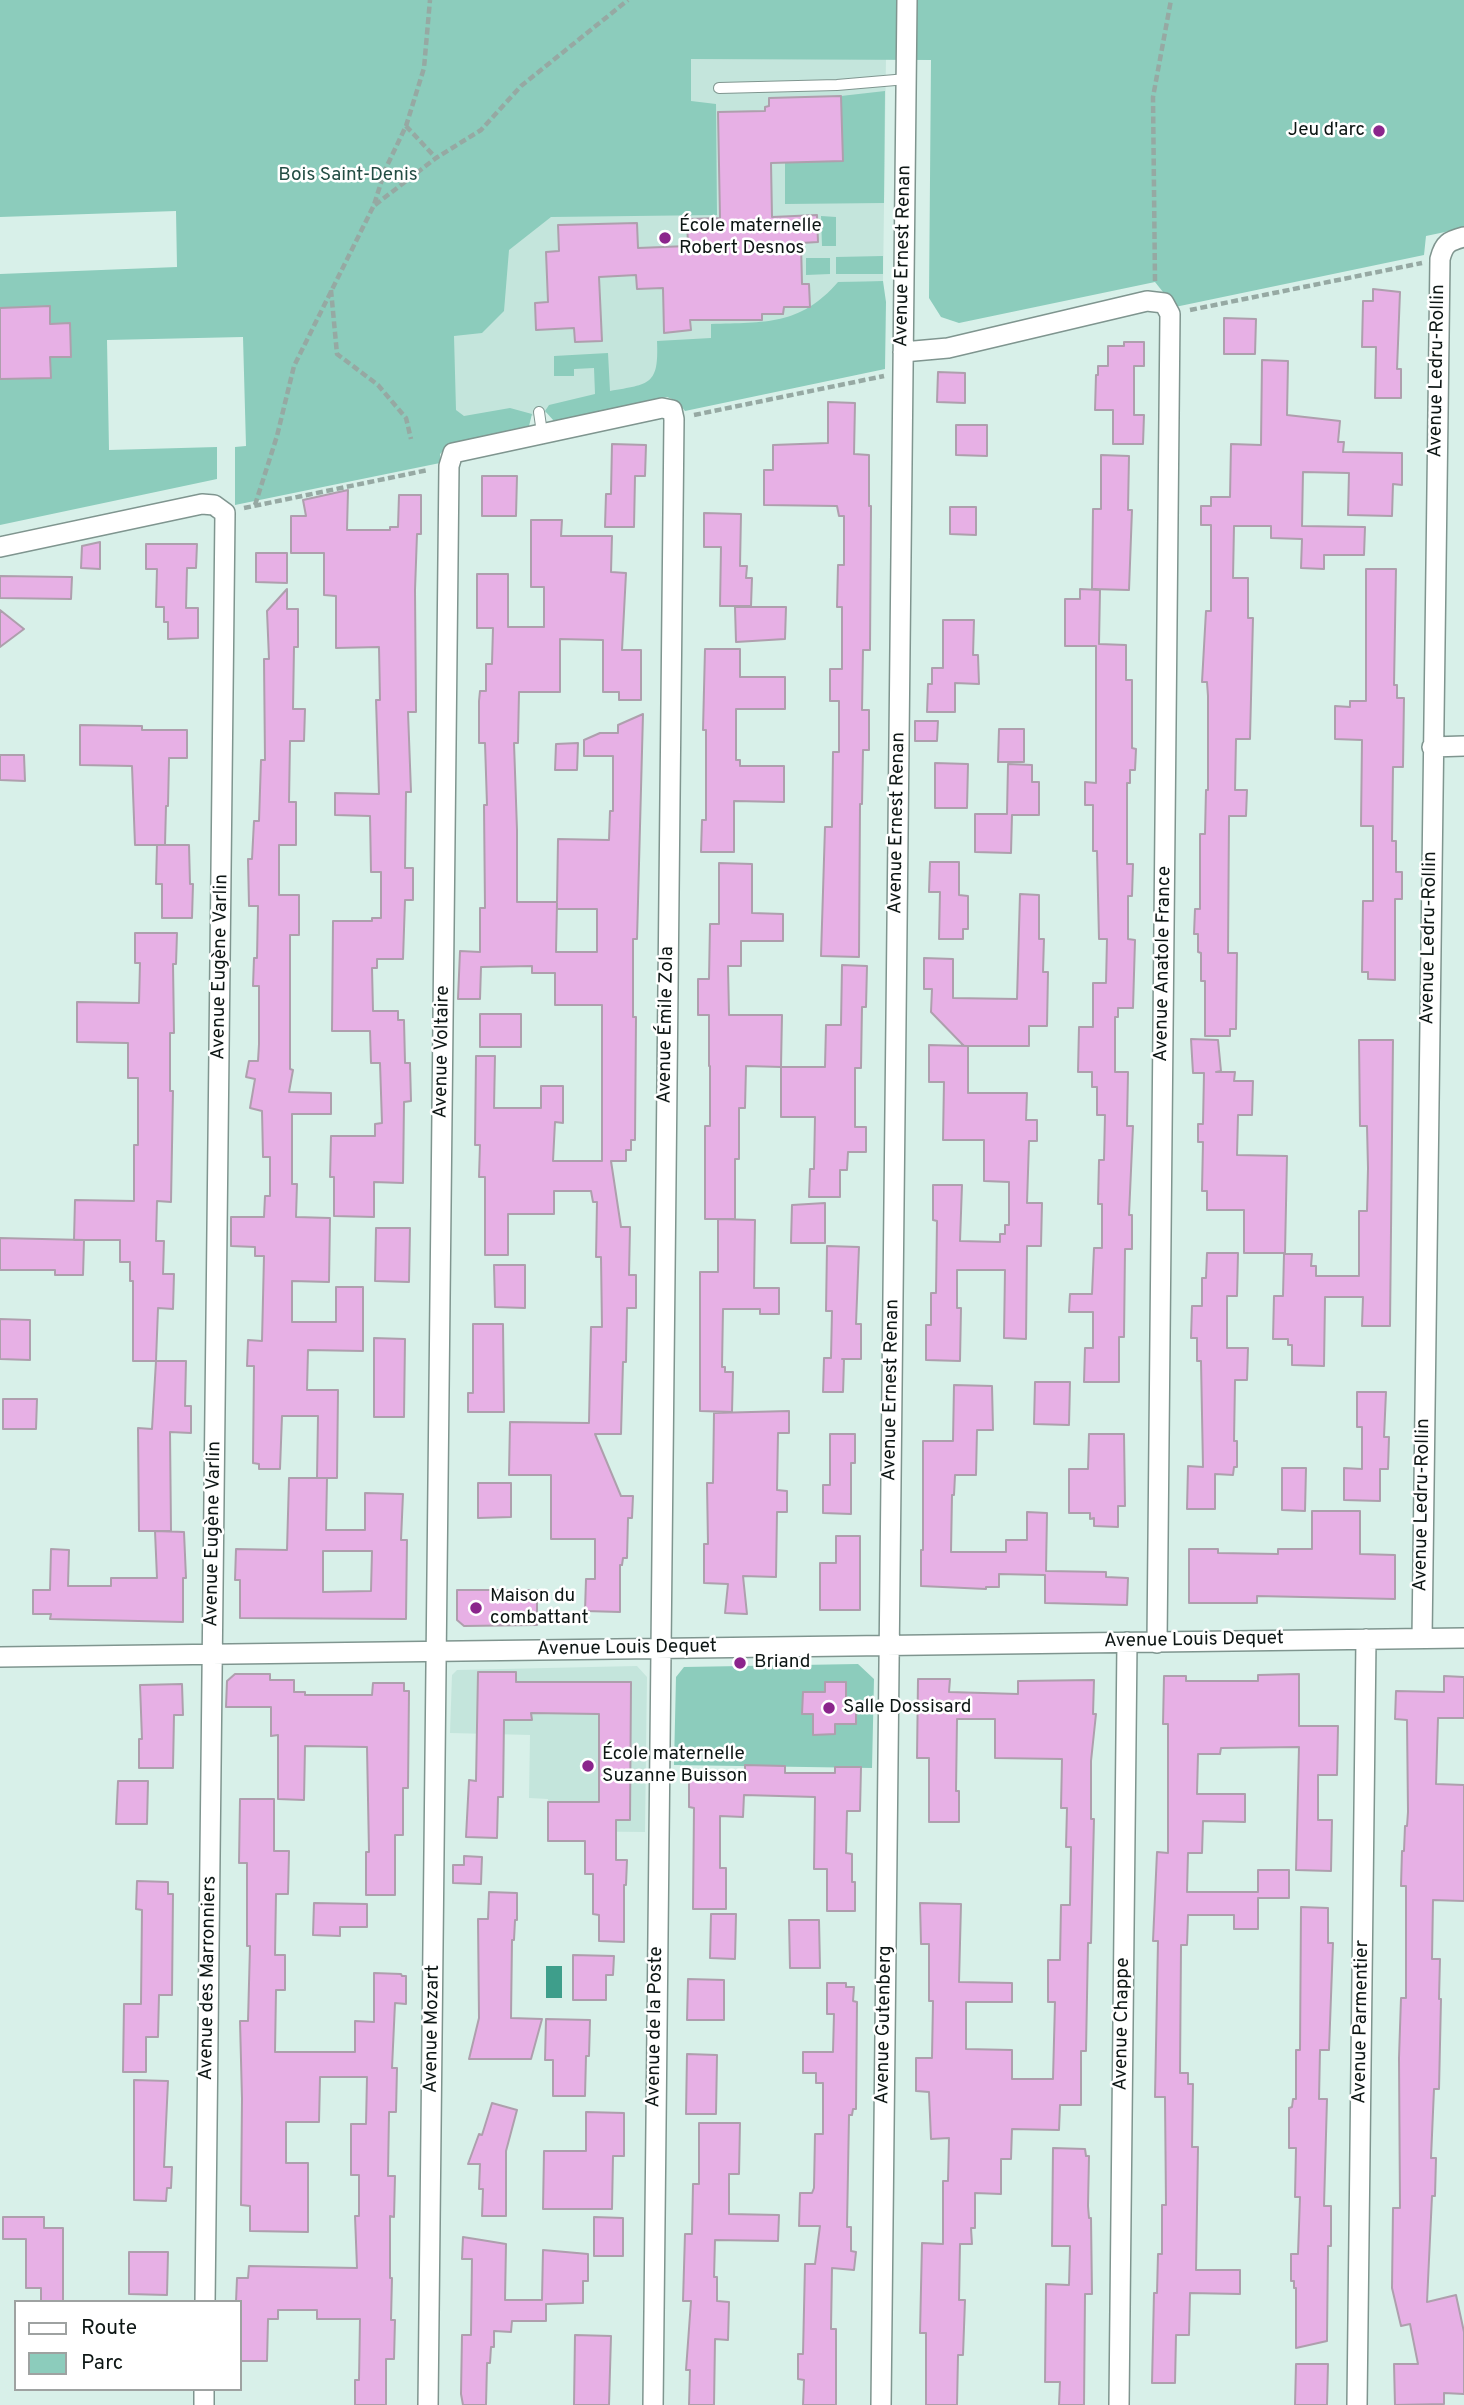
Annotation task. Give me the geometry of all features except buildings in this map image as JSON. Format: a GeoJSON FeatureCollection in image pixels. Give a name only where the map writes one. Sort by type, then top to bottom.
{"type":"FeatureCollection","features":[{"type":"Feature","properties":{"kind":"street","name":"Avenue Ernest Renan"},"geometry":{"type":"LineString","coordinates":[[889,1646],[907,0]]}},
{"type":"Feature","properties":{"kind":"street","name":"Avenue Ledru-Rollin"},"geometry":{"type":"LineString","coordinates":[[1422,1638],[1440,259],[1443,247],[1457,239]]}},
{"type":"Feature","properties":{"kind":"street"},"geometry":{"type":"LineString","coordinates":[[903,352],[948,348],[1147,301],[1164,303],[1170,314]]}},
{"type":"Feature","properties":{"kind":"street","name":"Avenue Anatole France"},"geometry":{"type":"LineString","coordinates":[[1157,1643],[1170,314]]}},
{"type":"Feature","properties":{"kind":"street"},"geometry":{"type":"LineString","coordinates":[[451,459],[542,433],[668,413]]}},
{"type":"Feature","properties":{"kind":"street","name":"Avenue Émile Zola"},"geometry":{"type":"LineString","coordinates":[[660,1649],[668,413]]}},
{"type":"Feature","properties":{"kind":"street","name":"Avenue Voltaire"},"geometry":{"type":"LineString","coordinates":[[437,1652],[451,459]]}},
{"type":"Feature","properties":{"kind":"street"},"geometry":{"type":"LineString","coordinates":[[0,547],[202,504],[214,505],[225,513]]}},
{"type":"Feature","properties":{"kind":"street","name":"Avenue Eugène Varlin"},"geometry":{"type":"LineString","coordinates":[[213,1654],[225,513]]}},
{"type":"Feature","properties":{"kind":"street"},"geometry":{"type":"LineString","coordinates":[[1432,747],[1464,747]]}},
{"type":"Feature","properties":{"kind":"street","name":"Avenue Louis Dequet"},"geometry":{"type":"LineString","coordinates":[[0,1657],[1464,1638]]}},
{"type":"Feature","properties":{"kind":"street","name":"Avenue Parmentier"},"geometry":{"type":"LineString","coordinates":[[1357,2405],[1366,1639]]}},
{"type":"Feature","properties":{"kind":"street","name":"Avenue Chappe"},"geometry":{"type":"LineString","coordinates":[[1119,2405],[1127,1642]]}},
{"type":"Feature","properties":{"kind":"street","name":"Avenue Gutenberg"},"geometry":{"type":"LineString","coordinates":[[881,2405],[889,1646]]}},
{"type":"Feature","properties":{"kind":"street","name":"Avenue de la Poste"},"geometry":{"type":"LineString","coordinates":[[653,2405],[660,1649]]}},
{"type":"Feature","properties":{"kind":"street","name":"Avenue Mozart"},"geometry":{"type":"LineString","coordinates":[[428,2405],[437,1652]]}},
{"type":"Feature","properties":{"kind":"street","name":"Avenue des Marronniers"},"geometry":{"type":"LineString","coordinates":[[205,2300],[213,1654]]}},
{"type":"Feature","properties":{"kind":"lane"},"geometry":{"type":"LineString","coordinates":[[719,88],[837,85],[907,79]]}},
{"type":"Feature","properties":{"kind":"lane"},"geometry":{"type":"LineString","coordinates":[[539,412],[542,433]]}},
{"type":"Feature","properties":{"kind":"path"},"geometry":{"type":"LineString","coordinates":[[255,505],[278,436],[295,366],[374,205],[385,170],[406,126],[424,68],[430,0]]}},
{"type":"Feature","properties":{"kind":"path"},"geometry":{"type":"LineString","coordinates":[[374,205],[436,158],[481,130],[521,86],[628,0]]}},
{"type":"Feature","properties":{"kind":"path"},"geometry":{"type":"LineString","coordinates":[[1147,301],[1156,282],[1153,97],[1171,0]]}},
{"type":"Feature","properties":{"kind":"path"},"geometry":{"type":"LineString","coordinates":[[406,126],[436,158]]}},
{"type":"Feature","properties":{"kind":"path"},"geometry":{"type":"LineString","coordinates":[[1170,314],[1440,259]]}},
{"type":"Feature","properties":{"kind":"path"},"geometry":{"type":"LineString","coordinates":[[331,290],[337,354],[378,385],[406,418],[411,439]]}},
{"type":"Feature","properties":{"kind":"path"},"geometry":{"type":"LineString","coordinates":[[668,413],[902,372]]}},
{"type":"Feature","properties":{"kind":"path"},"geometry":{"type":"LineString","coordinates":[[225,513],[451,459]]}},
{"type":"Feature","properties":{"kind":"shaded area","name":"École maternelle Robert Desnos"},"geometry":{"type":"Polygon","coordinates":[[[678,55],[886,56],[883,281],[845,282],[847,347],[449,434],[446,219],[678,55]]]}},
{"type":"Feature","properties":{"kind":"shaded area","name":"École maternelle Suzanne Buisson"},"geometry":{"type":"Polygon","coordinates":[[[637,1666],[647,1677],[645,1832],[547,1831],[548,1799],[529,1798],[530,1735],[450,1733],[452,1675],[457,1670],[637,1666]]]}},
{"type":"Feature","properties":{"kind":"shaded area"},"geometry":{"type":"Polygon","coordinates":[[[546,1966],[562,1966],[562,1998],[546,1998],[546,1966]]]}},
{"type":"Feature","properties":{"kind":"green space","name":"Bois Saint-Denis"},"geometry":{"type":"Polygon","coordinates":[[[0,0],[1464,0],[1464,228],[1426,236],[1424,255],[1175,307],[1155,282],[959,323],[941,317],[929,298],[931,60],[691,59],[691,101],[716,104],[717,215],[551,217],[509,250],[504,311],[482,333],[454,336],[456,410],[464,416],[510,408],[532,414],[529,426],[451,443],[440,454],[440,463],[235,505],[235,447],[246,446],[243,337],[107,340],[109,450],[217,447],[217,479],[0,525],[0,274],[177,267],[176,211],[0,217],[0,0]]]}},
{"type":"Feature","properties":{"kind":"green space"},"geometry":{"type":"Polygon","coordinates":[[[885,91],[884,203],[785,204],[785,162],[842,161],[841,96],[885,91]]]}},
{"type":"Feature","properties":{"kind":"green space"},"geometry":{"type":"Polygon","coordinates":[[[821,216],[836,217],[836,246],[822,246],[821,216]]]}},
{"type":"Feature","properties":{"kind":"green space"},"geometry":{"type":"Polygon","coordinates":[[[883,256],[883,274],[836,274],[836,257],[883,256]]]}},
{"type":"Feature","properties":{"kind":"green space"},"geometry":{"type":"Polygon","coordinates":[[[806,258],[830,258],[830,274],[806,275],[806,258]]]}},
{"type":"Feature","properties":{"kind":"green space"},"geometry":{"type":"Polygon","coordinates":[[[883,281],[886,302],[885,369],[685,411],[677,401],[667,397],[554,421],[545,411],[549,405],[595,394],[594,368],[574,369],[574,376],[554,376],[554,356],[608,353],[610,391],[643,384],[654,374],[657,341],[711,338],[711,324],[780,319],[810,307],[838,282],[883,281]]]}},
{"type":"Feature","properties":{"kind":"green space"},"geometry":{"type":"Polygon","coordinates":[[[858,1664],[874,1679],[872,1768],[674,1765],[676,1677],[684,1667],[858,1664]]]}},
{"type":"Feature","properties":{"kind":"place","name":"Jeu d'arc"},"geometry":{"type":"Point","coordinates":[1379,131]}},
{"type":"Feature","properties":{"kind":"place","name":"École maternelle Robert Desnos"},"geometry":{"type":"Point","coordinates":[665,238]}},
{"type":"Feature","properties":{"kind":"place","name":"Maison du combattant"},"geometry":{"type":"Point","coordinates":[476,1608]}},
{"type":"Feature","properties":{"kind":"place","name":"Briand"},"geometry":{"type":"Point","coordinates":[740,1663]}},
{"type":"Feature","properties":{"kind":"place","name":"Salle Dossisard"},"geometry":{"type":"Point","coordinates":[829,1708]}},
{"type":"Feature","properties":{"kind":"place","name":"École maternelle Suzanne Buisson"},"geometry":{"type":"Point","coordinates":[588,1766]}}]}
